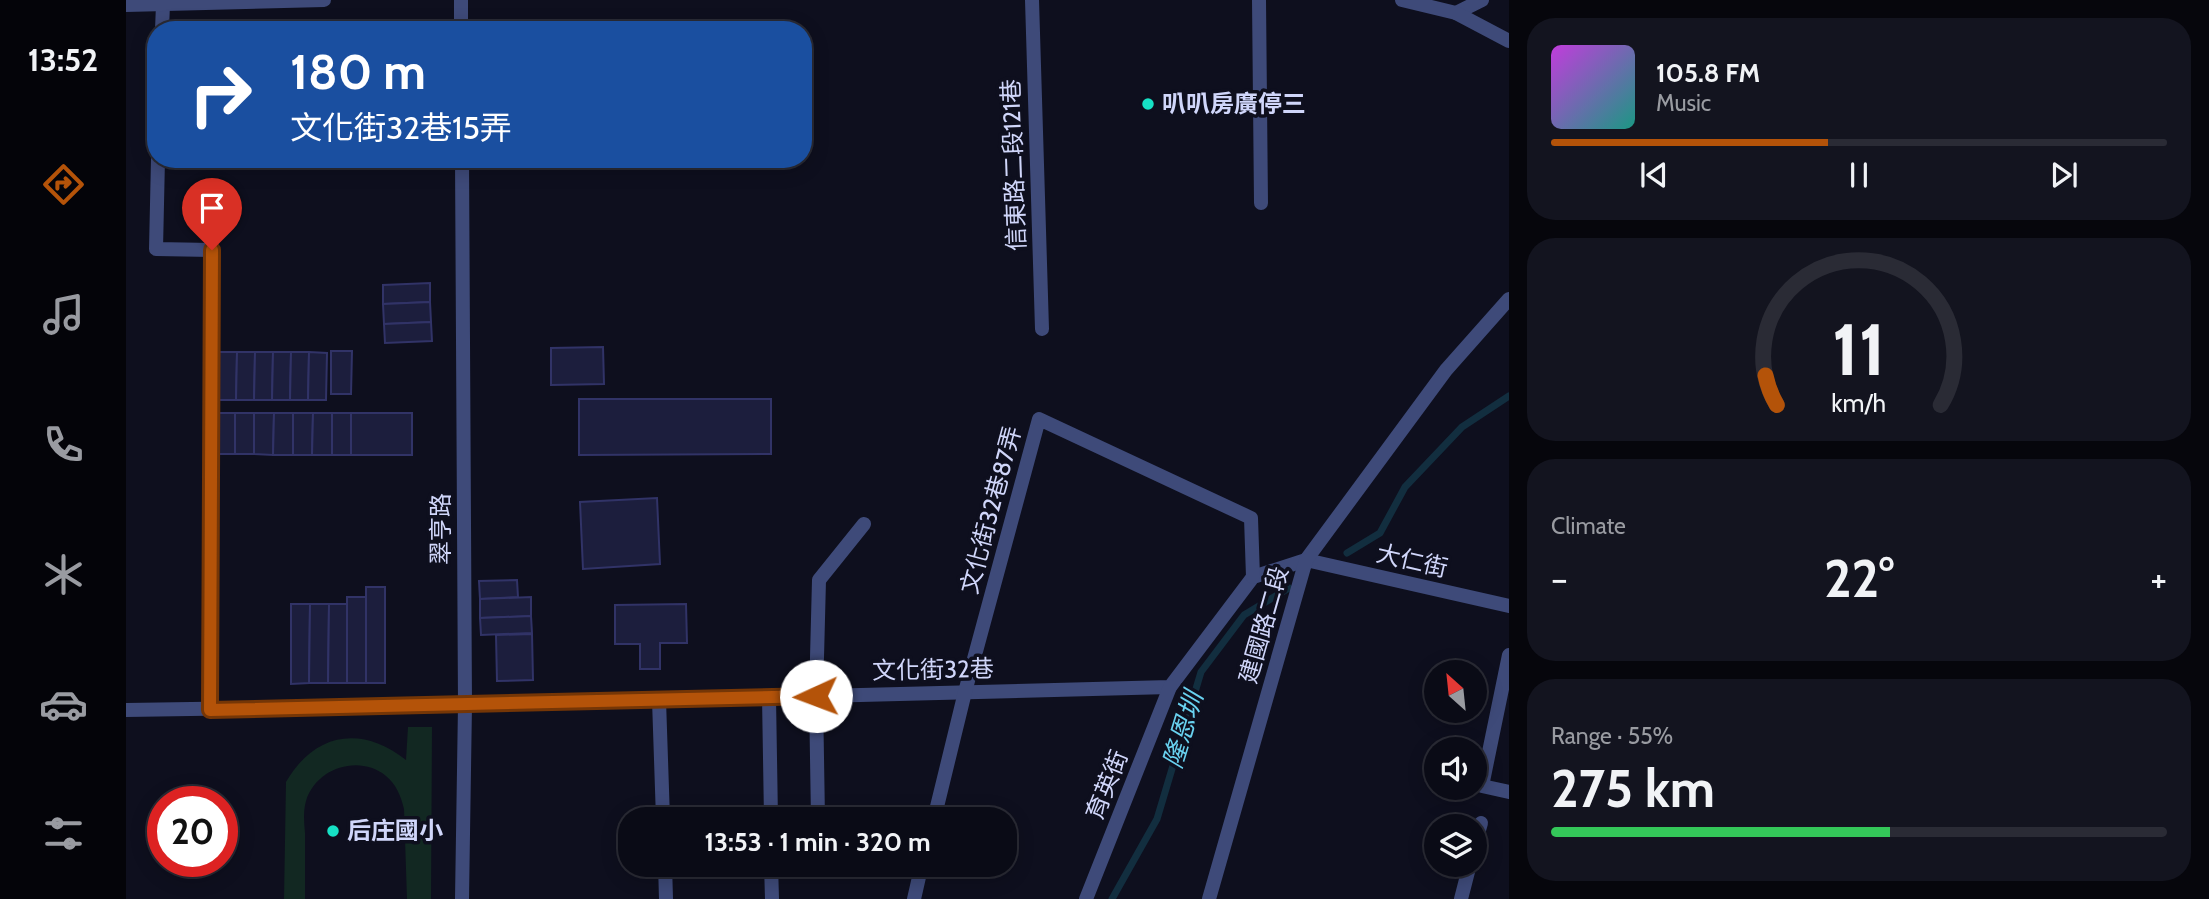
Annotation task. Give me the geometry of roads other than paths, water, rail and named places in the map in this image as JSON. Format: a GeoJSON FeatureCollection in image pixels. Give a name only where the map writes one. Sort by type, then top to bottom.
{"type":"FeatureCollection","features":[{"type":"Feature","properties":{"kind":"street"},"geometry":{"type":"LineString","coordinates":[[126,5],[324,0]]}},
{"type":"Feature","properties":{"kind":"street"},"geometry":{"type":"LineString","coordinates":[[461,0],[461,21]]}},
{"type":"Feature","properties":{"kind":"street","name":"信東路二段121巷"},"geometry":{"type":"LineString","coordinates":[[1032,0],[1042,329]]}},
{"type":"Feature","properties":{"kind":"street"},"geometry":{"type":"LineString","coordinates":[[1259,0],[1261,203]]}},
{"type":"Feature","properties":{"kind":"street"},"geometry":{"type":"LineString","coordinates":[[1402,0],[1456,7],[1482,0]]}},
{"type":"Feature","properties":{"kind":"street"},"geometry":{"type":"LineString","coordinates":[[162,21],[163,4]]}},
{"type":"Feature","properties":{"kind":"street"},"geometry":{"type":"LineString","coordinates":[[1456,7],[1509,41]]}},
{"type":"Feature","properties":{"kind":"street"},"geometry":{"type":"LineString","coordinates":[[159,168],[156,249],[212,250],[210,710]]}},
{"type":"Feature","properties":{"kind":"street","name":"翠亨路"},"geometry":{"type":"LineString","coordinates":[[461,168],[465,705],[462,899]]}},
{"type":"Feature","properties":{"kind":"street","name":"建國路二段"},"geometry":{"type":"LineString","coordinates":[[1209,899],[1306,560],[1446,370],[1509,299]]}},
{"type":"Feature","properties":{"kind":"street","name":"文化街32巷87弄"},"geometry":{"type":"LineString","coordinates":[[965,692],[1039,419],[1251,518],[1253,577]]}},
{"type":"Feature","properties":{"kind":"street"},"geometry":{"type":"LineString","coordinates":[[818,807],[816,696],[819,580],[864,524]]}},
{"type":"Feature","properties":{"kind":"street"},"geometry":{"type":"LineString","coordinates":[[1170,687],[1253,577],[1306,560]]}},
{"type":"Feature","properties":{"kind":"street","name":"大仁街"},"geometry":{"type":"LineString","coordinates":[[1306,560],[1509,606]]}},
{"type":"Feature","properties":{"kind":"street"},"geometry":{"type":"LineString","coordinates":[[1509,655],[1482,786],[1509,792]]}},
{"type":"Feature","properties":{"kind":"street","name":"文化街32巷"},"geometry":{"type":"LineString","coordinates":[[126,710],[465,705],[1170,687]]}},
{"type":"Feature","properties":{"kind":"street","name":"育英街"},"geometry":{"type":"LineString","coordinates":[[1086,899],[1170,687]]}},
{"type":"Feature","properties":{"kind":"street"},"geometry":{"type":"LineString","coordinates":[[937,807],[965,692]]}},
{"type":"Feature","properties":{"kind":"street"},"geometry":{"type":"LineString","coordinates":[[769,697],[771,807]]}},
{"type":"Feature","properties":{"kind":"street"},"geometry":{"type":"LineString","coordinates":[[659,700],[663,807]]}},
{"type":"Feature","properties":{"kind":"street"},"geometry":{"type":"LineString","coordinates":[[665,877],[666,899]]}},
{"type":"Feature","properties":{"kind":"street"},"geometry":{"type":"LineString","coordinates":[[771,877],[772,899]]}},
{"type":"Feature","properties":{"kind":"street"},"geometry":{"type":"LineString","coordinates":[[914,899],[919,877]]}},
{"type":"Feature","properties":{"kind":"street"},"geometry":{"type":"LineString","coordinates":[[1461,899],[1467,877]]}},
{"type":"Feature","properties":{"kind":"waterway","name":"隆恩圳"},"geometry":{"type":"LineString","coordinates":[[1347,553],[1380,533],[1405,487],[1462,427],[1509,396]]}},
{"type":"Feature","properties":{"kind":"waterway","name":"隆恩圳"},"geometry":{"type":"LineString","coordinates":[[1112,899],[1157,819],[1201,672],[1244,615],[1289,588]]}},
{"type":"Feature","properties":{"kind":"place","name":"叭叭房廣停三"},"geometry":{"type":"Point","coordinates":[1148,104]}},
{"type":"Feature","properties":{"kind":"place","name":"后庄國小"},"geometry":{"type":"Point","coordinates":[333,831]}}]}
